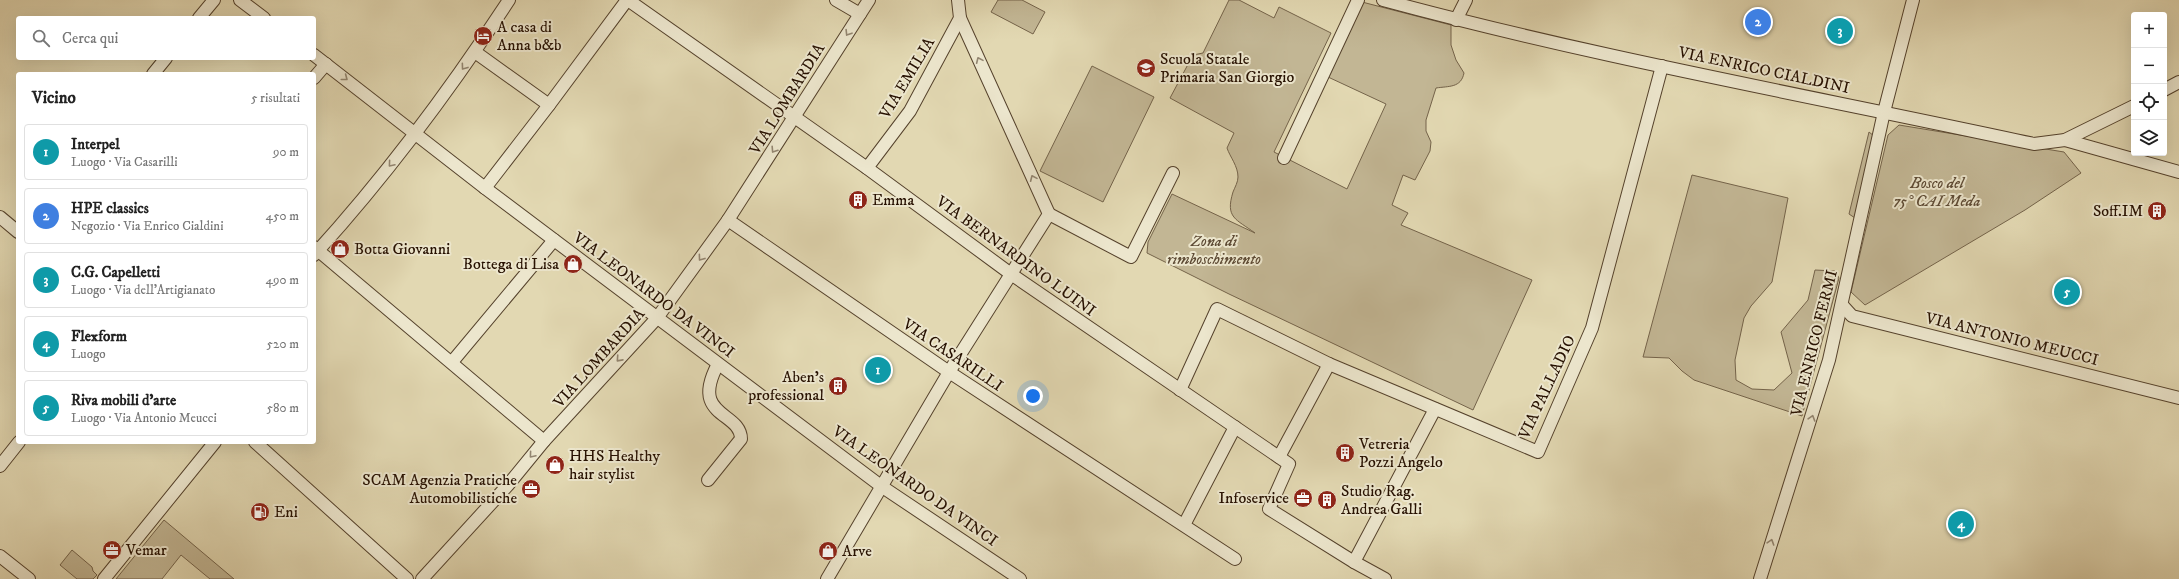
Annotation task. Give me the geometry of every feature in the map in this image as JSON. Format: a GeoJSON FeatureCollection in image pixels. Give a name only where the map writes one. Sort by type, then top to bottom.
{"type":"FeatureCollection","features":[{"type":"Feature","properties":{"kind":"street"},"geometry":{"type":"LineString","coordinates":[[201,16],[214,0]]}},
{"type":"Feature","properties":{"kind":"street"},"geometry":{"type":"LineString","coordinates":[[240,0],[261,16]]}},
{"type":"Feature","properties":{"kind":"street"},"geometry":{"type":"LineString","coordinates":[[316,250],[416,134],[475,52],[509,0]]}},
{"type":"Feature","properties":{"kind":"street"},"geometry":{"type":"LineString","coordinates":[[485,188],[628,0]]}},
{"type":"Feature","properties":{"kind":"street","name":"VIA BERNARDINO LUINI"},"geometry":{"type":"LineString","coordinates":[[628,0],[867,168],[1011,274],[1289,464],[1269,509],[1354,562]]}},
{"type":"Feature","properties":{"kind":"street"},"geometry":{"type":"LineString","coordinates":[[836,0],[860,14]]}},
{"type":"Feature","properties":{"kind":"street","name":"VIA LOMBARDIA"},"geometry":{"type":"LineString","coordinates":[[422,579],[508,485],[544,441],[657,318],[728,220],[795,118],[869,0]]}},
{"type":"Feature","properties":{"kind":"street"},"geometry":{"type":"LineString","coordinates":[[958,0],[960,18],[1049,214],[1131,257],[1173,173]]}},
{"type":"Feature","properties":{"kind":"street"},"geometry":{"type":"LineString","coordinates":[[1284,158],[1358,0]]}},
{"type":"Feature","properties":{"kind":"street","name":"VIA ENRICO CIALDINI"},"geometry":{"type":"LineString","coordinates":[[1383,0],[1456,20],[1662,66],[2034,144],[2065,140],[2131,107]]}},
{"type":"Feature","properties":{"kind":"street"},"geometry":{"type":"LineString","coordinates":[[1456,20],[1466,0]]}},
{"type":"Feature","properties":{"kind":"street","name":"VIA ENRICO FERMI"},"geometry":{"type":"LineString","coordinates":[[1760,579],[1830,360],[1884,112],[1913,0]]}},
{"type":"Feature","properties":{"kind":"street","name":"VIA EMILIA"},"geometry":{"type":"LineString","coordinates":[[867,168],[910,111],[960,18]]}},
{"type":"Feature","properties":{"kind":"street"},"geometry":{"type":"LineString","coordinates":[[475,52],[549,105]]}},
{"type":"Feature","properties":{"kind":"street","name":"VIA LEONARDO DA VINCI"},"geometry":{"type":"LineString","coordinates":[[316,56],[485,188],[881,486],[1020,579]]}},
{"type":"Feature","properties":{"kind":"street"},"geometry":{"type":"LineString","coordinates":[[155,72],[164,60]]}},
{"type":"Feature","properties":{"kind":"street"},"geometry":{"type":"LineString","coordinates":[[316,76],[326,64]]}},
{"type":"Feature","properties":{"kind":"street","name":"VIA PALLADIO"},"geometry":{"type":"LineString","coordinates":[[1436,409],[1538,452],[1592,328],[1662,66]]}},
{"type":"Feature","properties":{"kind":"street"},"geometry":{"type":"LineString","coordinates":[[2167,88],[2179,82]]}},
{"type":"Feature","properties":{"kind":"street"},"geometry":{"type":"LineString","coordinates":[[2065,140],[2179,172]]}},
{"type":"Feature","properties":{"kind":"street"},"geometry":{"type":"LineString","coordinates":[[827,579],[949,372],[1049,214]]}},
{"type":"Feature","properties":{"kind":"street"},"geometry":{"type":"LineString","coordinates":[[0,216],[16,230]]}},
{"type":"Feature","properties":{"kind":"street","name":"VIA CASARILLI"},"geometry":{"type":"LineString","coordinates":[[728,220],[949,372],[1235,559]]}},
{"type":"Feature","properties":{"kind":"street"},"geometry":{"type":"LineString","coordinates":[[452,362],[554,240]]}},
{"type":"Feature","properties":{"kind":"street"},"geometry":{"type":"LineString","coordinates":[[316,252],[452,362],[544,441]]}},
{"type":"Feature","properties":{"kind":"street","name":"VIA ANTONIO MEUCCI"},"geometry":{"type":"LineString","coordinates":[[1842,305],[1852,316],[2179,398]]}},
{"type":"Feature","properties":{"kind":"street"},"geometry":{"type":"LineString","coordinates":[[1180,390],[1217,309],[1329,364],[1436,409],[1354,562],[1385,579]]}},
{"type":"Feature","properties":{"kind":"street"},"geometry":{"type":"LineString","coordinates":[[708,480],[741,439],[737,428],[717,411],[711,401],[710,382],[718,364]]}},
{"type":"Feature","properties":{"kind":"street"},"geometry":{"type":"LineString","coordinates":[[1279,457],[1329,364]]}},
{"type":"Feature","properties":{"kind":"street"},"geometry":{"type":"LineString","coordinates":[[1184,525],[1235,427]]}},
{"type":"Feature","properties":{"kind":"street"},"geometry":{"type":"LineString","coordinates":[[0,466],[17,444]]}},
{"type":"Feature","properties":{"kind":"street"},"geometry":{"type":"LineString","coordinates":[[104,579],[213,444]]}},
{"type":"Feature","properties":{"kind":"street"},"geometry":{"type":"LineString","coordinates":[[257,444],[407,579]]}},
{"type":"Feature","properties":{"kind":"street"},"geometry":{"type":"LineString","coordinates":[[0,556],[30,579]]}},
{"type":"Feature","properties":{"kind":"green space"},"geometry":{"type":"Polygon","coordinates":[[[998,0],[1022,0],[1045,12],[1033,34],[991,12],[998,0]]]}},
{"type":"Feature","properties":{"kind":"green space","name":"Zona di rimboschimento"},"geometry":{"type":"Polygon","coordinates":[[[1229,0],[1239,0],[1274,18],[1279,7],[1331,33],[1274,152],[1347,189],[1386,104],[1328,77],[1362,2],[1451,25],[1451,45],[1456,60],[1464,73],[1457,84],[1436,88],[1426,120],[1426,131],[1431,142],[1430,151],[1415,180],[1403,175],[1392,205],[1408,213],[1401,225],[1532,280],[1473,410],[1229,294],[1147,253],[1148,242],[1172,194],[1255,233],[1238,221],[1231,213],[1231,201],[1237,183],[1238,173],[1227,148],[1234,133],[1170,98],[1193,55],[1203,53],[1229,0]]]}},
{"type":"Feature","properties":{"kind":"green space"},"geometry":{"type":"Polygon","coordinates":[[[1092,66],[1154,97],[1103,202],[1040,171],[1092,66]]]}},
{"type":"Feature","properties":{"kind":"green space","name":"Bosco del 75° CAI Meda"},"geometry":{"type":"Polygon","coordinates":[[[1899,125],[2064,152],[2081,173],[2025,210],[1865,305],[1851,292],[1888,135],[1899,125]]]}},
{"type":"Feature","properties":{"kind":"green space"},"geometry":{"type":"Polygon","coordinates":[[[1869,132],[1874,136],[1855,218],[1849,214],[1869,132]]]}},
{"type":"Feature","properties":{"kind":"green space"},"geometry":{"type":"Polygon","coordinates":[[[1692,175],[1788,198],[1772,282],[1751,306],[1744,318],[1735,360],[1736,380],[1752,389],[1774,390],[1792,373],[1781,332],[1808,300],[1815,270],[1835,271],[1839,278],[1802,416],[1694,380],[1669,358],[1643,357],[1692,175]]]}},
{"type":"Feature","properties":{"kind":"green space"},"geometry":{"type":"Polygon","coordinates":[[[164,520],[234,579],[210,579],[181,555],[162,579],[116,579],[164,520]]]}},
{"type":"Feature","properties":{"kind":"green space"},"geometry":{"type":"Polygon","coordinates":[[[72,550],[92,567],[93,571],[97,575],[93,579],[77,579],[60,565],[72,550]]]}},
{"type":"Feature","properties":{"kind":"place","name":"HPE classics"},"geometry":{"type":"Point","coordinates":[1758,22]}},
{"type":"Feature","properties":{"kind":"place","name":"C.G. Capelletti"},"geometry":{"type":"Point","coordinates":[1840,31]}},
{"type":"Feature","properties":{"kind":"place","name":"A casa di Anna b&b"},"geometry":{"type":"Point","coordinates":[483,36]}},
{"type":"Feature","properties":{"kind":"place","name":"Scuola Statale Primaria San Giorgio"},"geometry":{"type":"Point","coordinates":[1146,68]}},
{"type":"Feature","properties":{"kind":"place","name":"Emma"},"geometry":{"type":"Point","coordinates":[858,200]}},
{"type":"Feature","properties":{"kind":"place","name":"Soff.IM"},"geometry":{"type":"Point","coordinates":[2157,211]}},
{"type":"Feature","properties":{"kind":"place","name":"Botta Giovanni"},"geometry":{"type":"Point","coordinates":[340,249]}},
{"type":"Feature","properties":{"kind":"place","name":"Bottega di Lisa"},"geometry":{"type":"Point","coordinates":[573,264]}},
{"type":"Feature","properties":{"kind":"place","name":"Riva mobili d'arte"},"geometry":{"type":"Point","coordinates":[2067,292]}},
{"type":"Feature","properties":{"kind":"place","name":"Interpel"},"geometry":{"type":"Point","coordinates":[878,370]}},
{"type":"Feature","properties":{"kind":"place","name":"Aben's professional"},"geometry":{"type":"Point","coordinates":[838,386]}},
{"type":"Feature","properties":{"kind":"place","name":"Vetreria Pozzi Angelo"},"geometry":{"type":"Point","coordinates":[1345,453]}},
{"type":"Feature","properties":{"kind":"place","name":"HHS Healthy hair stylist"},"geometry":{"type":"Point","coordinates":[555,465]}},
{"type":"Feature","properties":{"kind":"place","name":"SCAM Agenzia Pratiche Automobilistiche"},"geometry":{"type":"Point","coordinates":[531,489]}},
{"type":"Feature","properties":{"kind":"place","name":"Infoservice"},"geometry":{"type":"Point","coordinates":[1303,498]}},
{"type":"Feature","properties":{"kind":"place","name":"Studio Rag. Andrea Galli"},"geometry":{"type":"Point","coordinates":[1327,500]}},
{"type":"Feature","properties":{"kind":"place","name":"Eni"},"geometry":{"type":"Point","coordinates":[260,512]}},
{"type":"Feature","properties":{"kind":"place","name":"Flexform"},"geometry":{"type":"Point","coordinates":[1961,524]}},
{"type":"Feature","properties":{"kind":"place","name":"Vemar"},"geometry":{"type":"Point","coordinates":[112,550]}},
{"type":"Feature","properties":{"kind":"place","name":"Arve"},"geometry":{"type":"Point","coordinates":[828,551]}}]}
